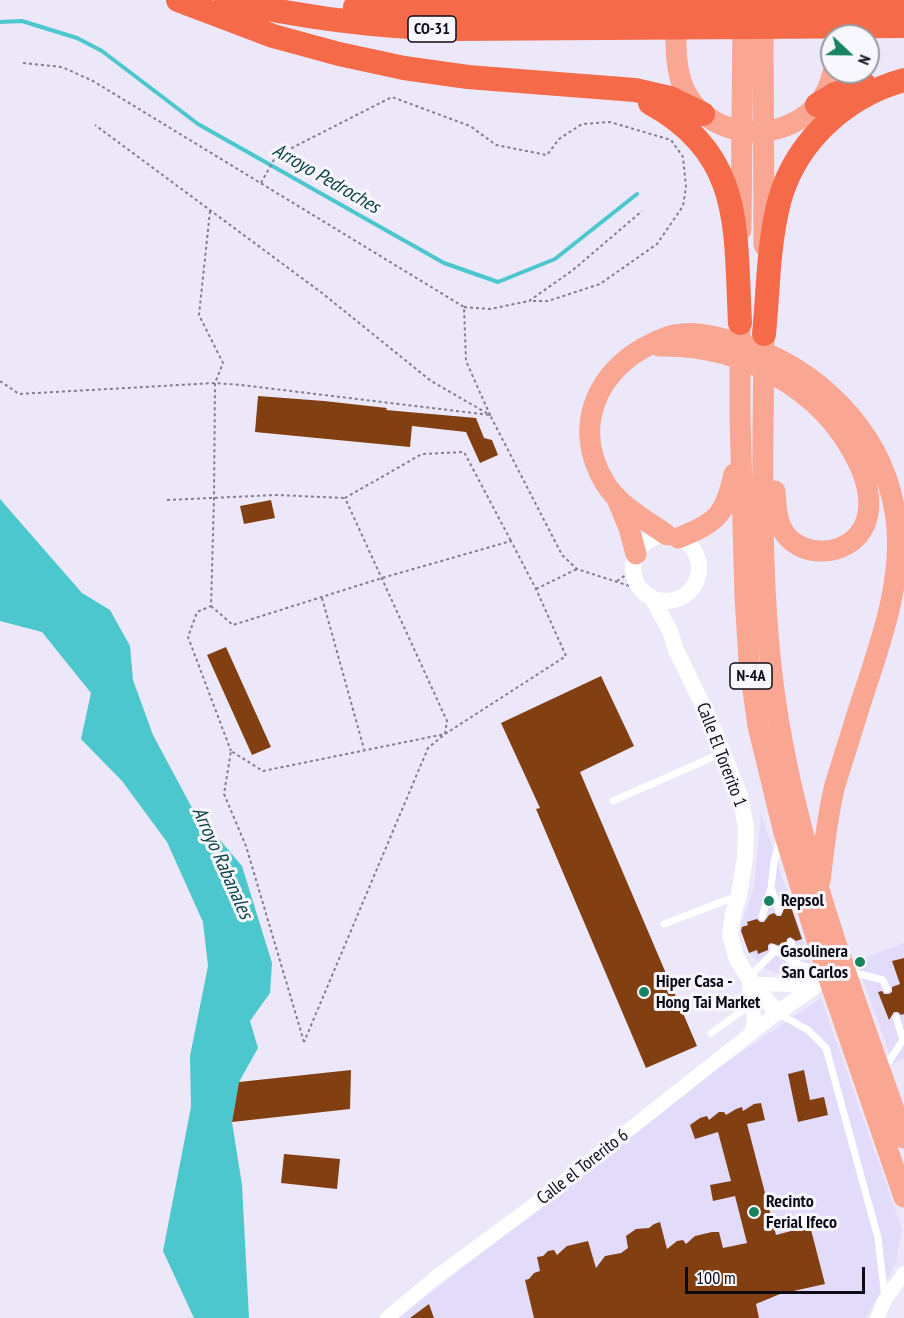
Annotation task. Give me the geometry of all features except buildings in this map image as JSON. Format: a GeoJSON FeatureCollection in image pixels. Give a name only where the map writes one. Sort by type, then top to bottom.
{"type":"FeatureCollection","features":[{"type":"Feature","properties":{"kind":"highway"},"geometry":{"type":"LineString","coordinates":[[178,0],[273,36],[382,64],[468,77],[618,88],[663,96],[703,114]]}},
{"type":"Feature","properties":{"kind":"highway","name":"CO-31"},"geometry":{"type":"LineString","coordinates":[[226,0],[298,16],[394,28],[475,29],[641,18]]}},
{"type":"Feature","properties":{"kind":"highway","name":"CO-31"},"geometry":{"type":"LineString","coordinates":[[305,0],[374,9],[641,18],[870,16],[904,6]]}},
{"type":"Feature","properties":{"kind":"highway","name":"CO-31"},"geometry":{"type":"LineString","coordinates":[[870,16],[904,26]]}},
{"type":"Feature","properties":{"kind":"highway"},"geometry":{"type":"LineString","coordinates":[[810,111],[836,94],[856,86],[904,79]]}},
{"type":"Feature","properties":{"kind":"highway"},"geometry":{"type":"LineString","coordinates":[[764,334],[777,209],[799,156],[819,131],[849,105],[872,91],[904,79]]}},
{"type":"Feature","properties":{"kind":"highway"},"geometry":{"type":"LineString","coordinates":[[618,88],[652,104],[678,121],[704,146],[720,171],[728,192],[734,220],[740,323]]}},
{"type":"Feature","properties":{"kind":"main road"},"geometry":{"type":"LineString","coordinates":[[676,0],[678,68],[685,90],[703,114],[720,125],[743,131],[764,131],[778,129],[810,111]]}},
{"type":"Feature","properties":{"kind":"main road"},"geometry":{"type":"LineString","coordinates":[[743,0],[743,131]]}},
{"type":"Feature","properties":{"kind":"main road"},"geometry":{"type":"LineString","coordinates":[[764,0],[762,61],[764,131]]}},
{"type":"Feature","properties":{"kind":"main road"},"geometry":{"type":"LineString","coordinates":[[836,0],[836,24]]}},
{"type":"Feature","properties":{"kind":"main road"},"geometry":{"type":"LineString","coordinates":[[764,213],[770,171],[776,154],[786,136],[810,111],[828,84]]}},
{"type":"Feature","properties":{"kind":"main road","name":"N-4A"},"geometry":{"type":"LineString","coordinates":[[743,131],[740,323],[742,532],[749,661],[758,726],[783,829],[904,1197]]}},
{"type":"Feature","properties":{"kind":"main road","name":"N-4A"},"geometry":{"type":"LineString","coordinates":[[764,131],[765,567],[769,645],[780,725],[795,805],[820,887],[830,975],[881,1074],[904,1138]]}},
{"type":"Feature","properties":{"kind":"main road"},"geometry":{"type":"LineString","coordinates":[[635,562],[629,528],[615,496],[596,465],[592,450],[590,420],[601,387],[620,364],[639,350],[705,335],[749,346],[781,360],[806,385],[841,431],[860,465],[869,497],[865,524],[859,534],[840,549],[822,552],[808,550],[794,543],[781,527],[774,486],[763,453]]}},
{"type":"Feature","properties":{"kind":"main road"},"geometry":{"type":"LineString","coordinates":[[806,385],[833,396],[851,415],[866,437],[885,476],[896,518],[897,540],[897,562],[881,642],[834,789],[820,887]]}},
{"type":"Feature","properties":{"kind":"main road"},"geometry":{"type":"LineString","coordinates":[[615,496],[673,537],[712,521],[723,510],[730,494],[740,447]]}},
{"type":"Feature","properties":{"kind":"street"},"geometry":{"type":"LineString","coordinates":[[673,537],[687,543],[694,550],[699,569],[692,588],[676,599],[660,600],[647,594],[636,581],[635,562],[649,540],[673,537]]}},
{"type":"Feature","properties":{"kind":"street","name":"Calle El Torerito 1"},"geometry":{"type":"LineString","coordinates":[[647,594],[670,631],[676,650],[710,720],[740,796],[746,827],[745,858],[740,895],[733,915],[730,935],[736,957],[777,1013]]}},
{"type":"Feature","properties":{"kind":"street"},"geometry":{"type":"LineString","coordinates":[[670,631],[676,599]]}},
{"type":"Feature","properties":{"kind":"street"},"geometry":{"type":"LineString","coordinates":[[752,1033],[754,1016],[750,1005],[752,981],[794,985],[830,975]]}},
{"type":"Feature","properties":{"kind":"street"},"geometry":{"type":"LineString","coordinates":[[777,1013],[830,975]]}},
{"type":"Feature","properties":{"kind":"street","name":"Calle el Torerito 6"},"geometry":{"type":"LineString","coordinates":[[387,1318],[435,1278],[540,1200],[777,1013]]}},
{"type":"Feature","properties":{"kind":"street"},"geometry":{"type":"LineString","coordinates":[[877,1318],[885,1300],[904,1273]]}},
{"type":"Feature","properties":{"kind":"lane"},"geometry":{"type":"LineString","coordinates":[[613,801],[722,753]]}},
{"type":"Feature","properties":{"kind":"lane"},"geometry":{"type":"LineString","coordinates":[[762,917],[771,888],[774,862],[783,829]]}},
{"type":"Feature","properties":{"kind":"lane"},"geometry":{"type":"LineString","coordinates":[[771,888],[779,911]]}},
{"type":"Feature","properties":{"kind":"lane"},"geometry":{"type":"LineString","coordinates":[[664,924],[740,895]]}},
{"type":"Feature","properties":{"kind":"lane"},"geometry":{"type":"LineString","coordinates":[[790,942],[798,965]]}},
{"type":"Feature","properties":{"kind":"lane"},"geometry":{"type":"LineString","coordinates":[[752,981],[775,949],[798,965],[830,975],[883,980],[887,989]]}},
{"type":"Feature","properties":{"kind":"lane"},"geometry":{"type":"LineString","coordinates":[[711,1033],[750,1005]]}},
{"type":"Feature","properties":{"kind":"lane"},"geometry":{"type":"LineString","coordinates":[[777,1013],[808,1030],[826,1048],[878,1238],[885,1300]]}},
{"type":"Feature","properties":{"kind":"lane"},"geometry":{"type":"LineString","coordinates":[[881,1074],[903,1040],[896,1017]]}},
{"type":"Feature","properties":{"kind":"path"},"geometry":{"type":"LineString","coordinates":[[23,63],[62,68],[93,81],[464,308],[490,309],[529,301],[548,301],[600,284],[657,244],[683,206],[686,187],[683,157],[671,140],[610,122],[582,124],[559,139],[547,155],[496,145],[470,126],[392,97],[276,156],[261,183]]}},
{"type":"Feature","properties":{"kind":"path"},"geometry":{"type":"LineString","coordinates":[[95,125],[322,293],[431,381],[490,415]]}},
{"type":"Feature","properties":{"kind":"path"},"geometry":{"type":"LineString","coordinates":[[210,211],[199,315],[224,363],[215,383],[211,606]]}},
{"type":"Feature","properties":{"kind":"path"},"geometry":{"type":"LineString","coordinates":[[529,301],[573,270],[642,212]]}},
{"type":"Feature","properties":{"kind":"path"},"geometry":{"type":"LineString","coordinates":[[464,308],[466,361],[490,415],[562,555],[577,569],[617,581],[647,594]]}},
{"type":"Feature","properties":{"kind":"path"},"geometry":{"type":"LineString","coordinates":[[0,381],[19,394],[215,383],[490,415]]}},
{"type":"Feature","properties":{"kind":"path"},"geometry":{"type":"LineString","coordinates":[[167,500],[276,495],[345,498],[422,454],[464,452],[536,589],[566,656],[428,748],[304,1042],[246,846],[224,794],[231,751],[188,637],[197,612],[211,606]]}},
{"type":"Feature","properties":{"kind":"path"},"geometry":{"type":"LineString","coordinates":[[345,498],[447,721],[446,734]]}},
{"type":"Feature","properties":{"kind":"path"},"geometry":{"type":"LineString","coordinates":[[211,606],[233,625],[382,578],[511,541]]}},
{"type":"Feature","properties":{"kind":"path"},"geometry":{"type":"LineString","coordinates":[[617,581],[635,562]]}},
{"type":"Feature","properties":{"kind":"path"},"geometry":{"type":"LineString","coordinates":[[536,589],[577,569]]}},
{"type":"Feature","properties":{"kind":"path"},"geometry":{"type":"LineString","coordinates":[[322,598],[364,750]]}},
{"type":"Feature","properties":{"kind":"path"},"geometry":{"type":"LineString","coordinates":[[231,751],[263,771],[446,734]]}},
{"type":"Feature","properties":{"kind":"shaded area","name":"Repsol"},"geometry":{"type":"Polygon","coordinates":[[[761,813],[815,976],[795,979],[766,969],[749,953],[740,927],[754,889],[761,813]]]}},
{"type":"Feature","properties":{"kind":"shaded area"},"geometry":{"type":"Polygon","coordinates":[[[904,943],[904,1059],[893,1063],[856,961],[904,943]]]}},
{"type":"Feature","properties":{"kind":"shaded area"},"geometry":{"type":"Polygon","coordinates":[[[821,998],[902,1229],[896,1263],[866,1318],[399,1318],[711,1073],[821,998]]]}},
{"type":"Feature","properties":{"kind":"water","name":"Arroyo Rabanales"},"geometry":{"type":"Polygon","coordinates":[[[0,499],[82,593],[110,610],[130,646],[133,680],[153,735],[191,806],[242,866],[272,963],[270,993],[250,1021],[258,1048],[239,1082],[232,1122],[242,1185],[249,1318],[194,1318],[163,1251],[191,1107],[190,1056],[208,966],[203,922],[167,842],[122,781],[81,739],[91,693],[42,632],[0,621],[0,499]]]}},
{"type":"Feature","properties":{"kind":"waterway","name":"Arroyo Pedroches"},"geometry":{"type":"LineString","coordinates":[[0,22],[22,21],[77,38],[102,51],[198,124],[444,263],[498,282],[555,259],[637,194]]}},
{"type":"Feature","properties":{"kind":"place","name":"Repsol"},"geometry":{"type":"Point","coordinates":[769,901]}},
{"type":"Feature","properties":{"kind":"place","name":"Gasolinera San Carlos"},"geometry":{"type":"Point","coordinates":[860,962]}},
{"type":"Feature","properties":{"kind":"place","name":"Hiper Casa - Hong Tai Market"},"geometry":{"type":"Point","coordinates":[644,992]}},
{"type":"Feature","properties":{"kind":"place","name":"Recinto Ferial Ifeco"},"geometry":{"type":"Point","coordinates":[754,1212]}}]}
